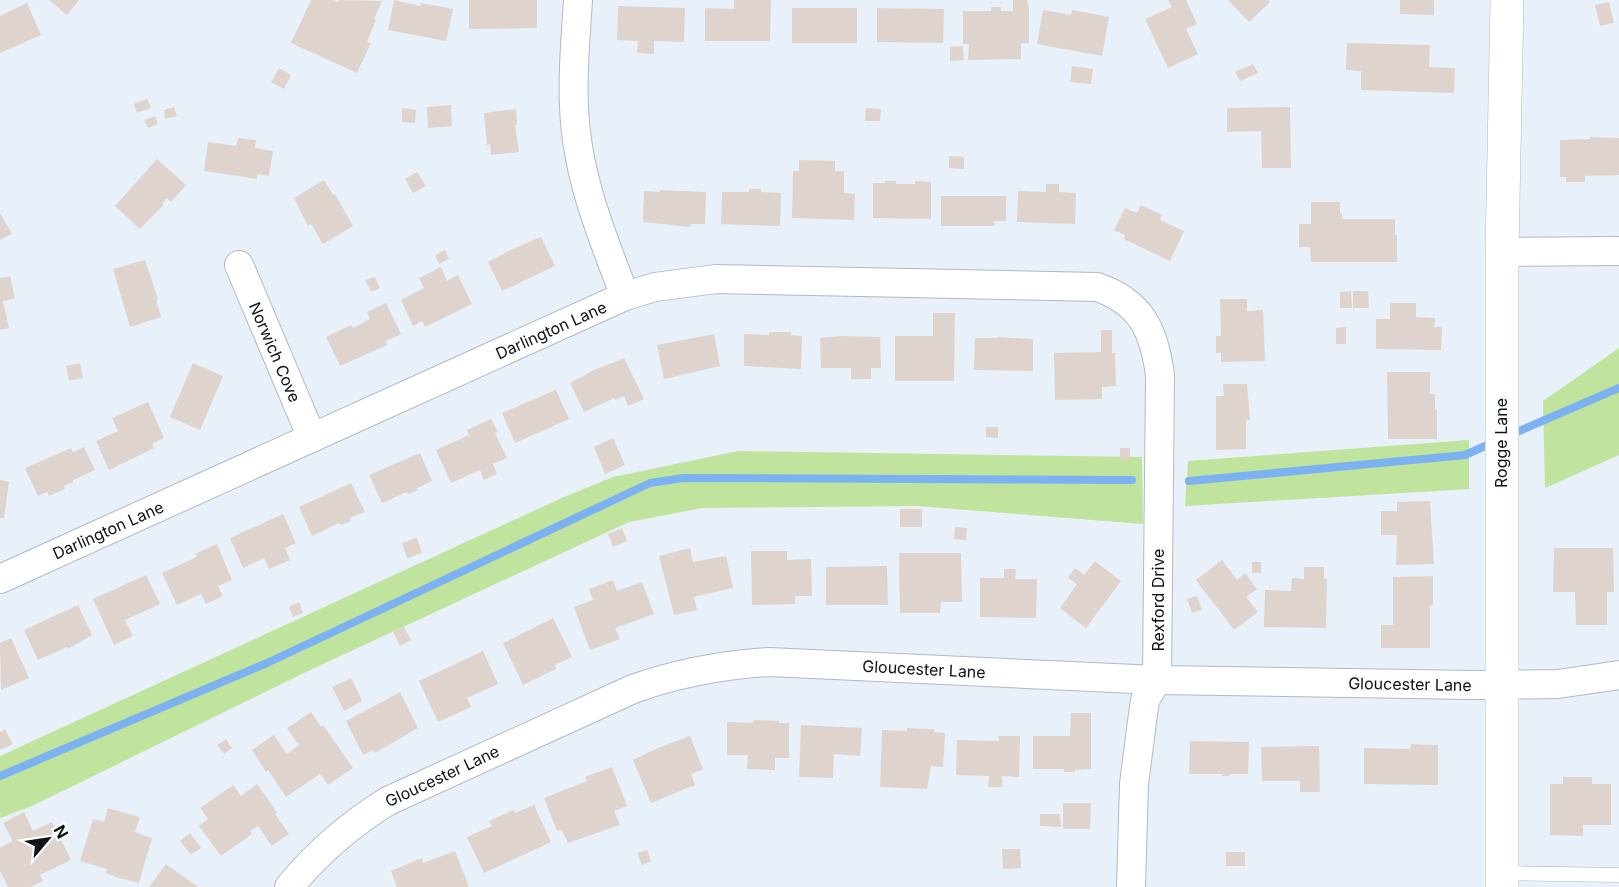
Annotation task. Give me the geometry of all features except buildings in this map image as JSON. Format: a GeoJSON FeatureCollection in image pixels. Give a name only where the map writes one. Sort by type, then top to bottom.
{"type":"FeatureCollection","features":[{"type":"Feature","properties":{"kind":"street"},"geometry":{"type":"LineString","coordinates":[[578,0],[574,105],[578,147],[593,215],[625,296]]}},
{"type":"Feature","properties":{"kind":"street","name":"Rogge Lane"},"geometry":{"type":"LineString","coordinates":[[1502,880],[1501,415],[1507,0]]}},
{"type":"Feature","properties":{"kind":"street"},"geometry":{"type":"LineString","coordinates":[[1502,252],[1619,251]]}},
{"type":"Feature","properties":{"kind":"street","name":"Norwich Cove"},"geometry":{"type":"LineString","coordinates":[[239,265],[312,438]]}},
{"type":"Feature","properties":{"kind":"street","name":"Darlington Lane"},"geometry":{"type":"LineString","coordinates":[[0,579],[625,296],[655,287],[716,279],[1080,286],[1097,287],[1113,292],[1127,301],[1138,313]]}},
{"type":"Feature","properties":{"kind":"street","name":"Rexford Drive"},"geometry":{"type":"LineString","coordinates":[[1131,887],[1134,784],[1144,700],[1157,680],[1160,375],[1154,344],[1138,313]]}},
{"type":"Feature","properties":{"kind":"street","name":"Gloucester Lane"},"geometry":{"type":"LineString","coordinates":[[289,887],[310,862],[336,837],[364,815],[388,801],[607,700],[669,677],[735,664],[769,662],[1157,680],[1558,684],[1619,675]]}},
{"type":"Feature","properties":{"kind":"lane"},"geometry":{"type":"LineString","coordinates":[[1502,880],[1619,875]]}},
{"type":"Feature","properties":{"kind":"green space"},"geometry":{"type":"Polygon","coordinates":[[[1619,348],[1619,455],[1545,488],[1543,401],[1619,348]]]}},
{"type":"Feature","properties":{"kind":"green space"},"geometry":{"type":"Polygon","coordinates":[[[1469,440],[1469,489],[1185,506],[1188,461],[1469,440]]]}},
{"type":"Feature","properties":{"kind":"green space"},"geometry":{"type":"Polygon","coordinates":[[[738,451],[1142,457],[1143,524],[917,506],[703,508],[629,522],[308,671],[32,806],[0,818],[0,756],[564,497],[613,477],[738,451]]]}},
{"type":"Feature","properties":{"kind":"waterway"},"geometry":{"type":"LineString","coordinates":[[1510,435],[1619,388]]}},
{"type":"Feature","properties":{"kind":"waterway"},"geometry":{"type":"LineString","coordinates":[[1189,481],[1465,455],[1494,442]]}},
{"type":"Feature","properties":{"kind":"waterway"},"geometry":{"type":"LineString","coordinates":[[0,776],[267,663],[650,483],[683,478],[1132,480]]}}]}
